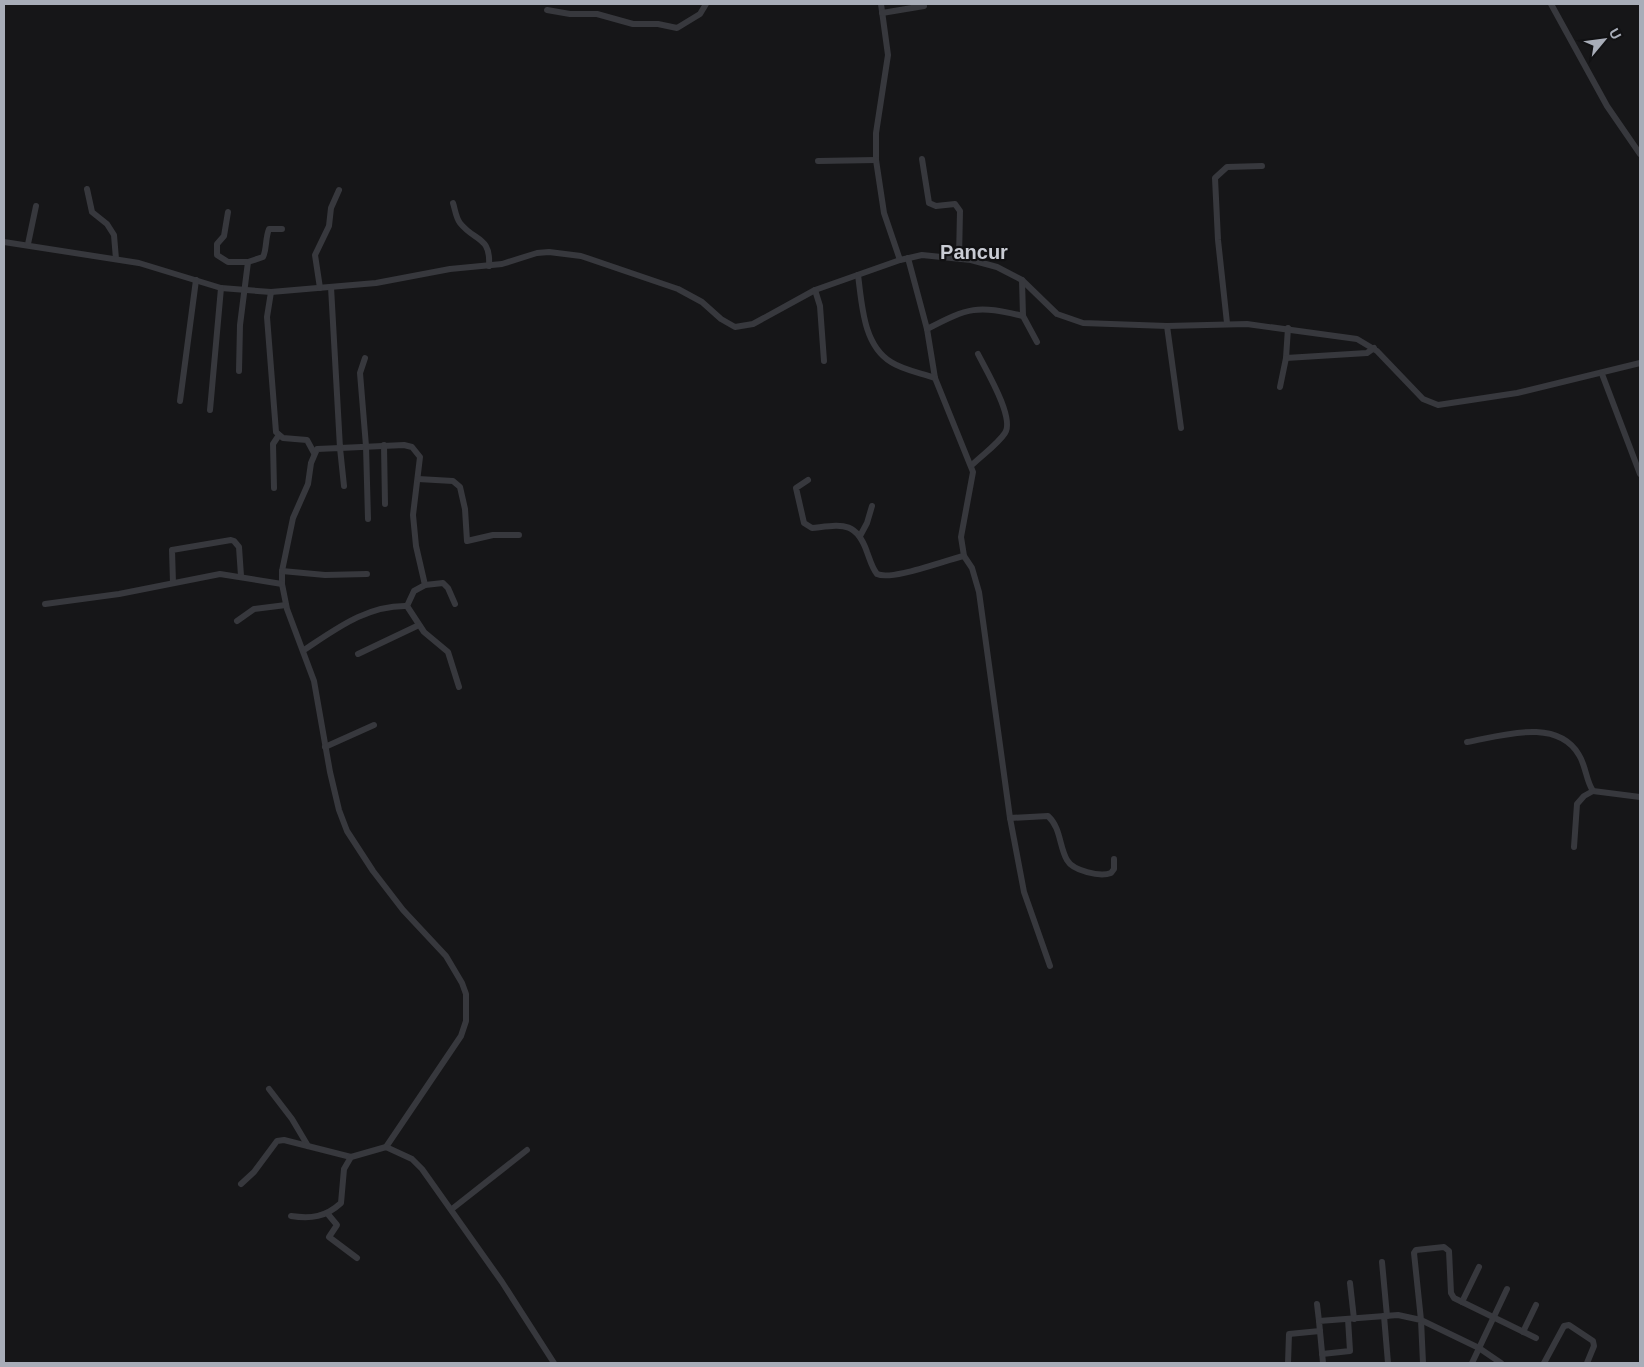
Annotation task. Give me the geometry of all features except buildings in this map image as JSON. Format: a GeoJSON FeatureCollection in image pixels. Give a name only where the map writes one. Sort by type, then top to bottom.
{"type":"FeatureCollection","features":[{"type":"Feature","properties":{"kind":"street"},"geometry":{"type":"LineString","coordinates":[[547,10],[570,14],[597,14],[633,24],[658,24],[676,28],[700,14],[706,4]]}},
{"type":"Feature","properties":{"kind":"street"},"geometry":{"type":"LineString","coordinates":[[881,4],[888,55],[876,133],[876,160],[884,213],[900,260]]}},
{"type":"Feature","properties":{"kind":"street"},"geometry":{"type":"LineString","coordinates":[[1551,4],[1607,106],[1640,154]]}},
{"type":"Feature","properties":{"kind":"street"},"geometry":{"type":"LineString","coordinates":[[882,13],[924,6]]}},
{"type":"Feature","properties":{"kind":"street"},"geometry":{"type":"LineString","coordinates":[[922,159],[929,203],[936,206],[955,204],[960,211],[959,258]]}},
{"type":"Feature","properties":{"kind":"street"},"geometry":{"type":"LineString","coordinates":[[818,161],[876,160]]}},
{"type":"Feature","properties":{"kind":"street"},"geometry":{"type":"LineString","coordinates":[[1227,323],[1218,240],[1215,178],[1227,168],[1262,166]]}},
{"type":"Feature","properties":{"kind":"street"},"geometry":{"type":"LineString","coordinates":[[87,189],[92,212],[107,224],[114,235],[116,258]]}},
{"type":"Feature","properties":{"kind":"street"},"geometry":{"type":"LineString","coordinates":[[320,288],[315,255],[329,226],[331,208],[339,190]]}},
{"type":"Feature","properties":{"kind":"street"},"geometry":{"type":"LineString","coordinates":[[453,203],[458,221],[470,234],[484,241],[490,251],[489,266]]}},
{"type":"Feature","properties":{"kind":"street"},"geometry":{"type":"LineString","coordinates":[[28,244],[36,206]]}},
{"type":"Feature","properties":{"kind":"street"},"geometry":{"type":"LineString","coordinates":[[228,212],[224,236],[217,244],[217,255],[228,262],[248,262],[263,257],[266,252],[264,240],[269,229],[282,229]]}},
{"type":"Feature","properties":{"kind":"street"},"geometry":{"type":"LineString","coordinates":[[4,242],[116,258],[139,263],[221,288],[271,292],[376,283],[450,269],[512,262],[541,252],[581,256],[690,295],[702,302],[728,324],[743,327],[753,324],[815,290],[900,260],[922,255],[959,258],[997,267],[1022,280],[1057,314],[1064,318],[1098,324],[1167,326],[1227,323],[1288,328],[1351,337],[1374,348],[1415,393],[1423,399],[1438,405],[1483,399],[1602,374],[1640,363]]}},
{"type":"Feature","properties":{"kind":"street"},"geometry":{"type":"LineString","coordinates":[[908,258],[927,329],[935,378],[972,465],[972,478],[961,537],[964,556],[972,568],[979,592],[1010,818],[1024,892],[1050,966]]}},
{"type":"Feature","properties":{"kind":"street"},"geometry":{"type":"LineString","coordinates":[[239,371],[240,325],[246,291],[248,262]]}},
{"type":"Feature","properties":{"kind":"street"},"geometry":{"type":"LineString","coordinates":[[858,275],[868,334],[882,354],[893,364],[935,378]]}},
{"type":"Feature","properties":{"kind":"street"},"geometry":{"type":"LineString","coordinates":[[180,400],[196,280]]}},
{"type":"Feature","properties":{"kind":"street"},"geometry":{"type":"LineString","coordinates":[[1022,280],[1023,316],[1037,342]]}},
{"type":"Feature","properties":{"kind":"street"},"geometry":{"type":"LineString","coordinates":[[331,287],[340,448],[344,486]]}},
{"type":"Feature","properties":{"kind":"street"},"geometry":{"type":"LineString","coordinates":[[210,410],[221,288]]}},
{"type":"Feature","properties":{"kind":"street"},"geometry":{"type":"LineString","coordinates":[[815,290],[820,306],[824,361]]}},
{"type":"Feature","properties":{"kind":"street"},"geometry":{"type":"LineString","coordinates":[[271,292],[267,317],[270,379],[276,432],[279,436],[307,440],[314,453]]}},
{"type":"Feature","properties":{"kind":"street"},"geometry":{"type":"LineString","coordinates":[[927,329],[957,314],[974,309],[998,310],[1023,316]]}},
{"type":"Feature","properties":{"kind":"street"},"geometry":{"type":"LineString","coordinates":[[1167,326],[1181,428]]}},
{"type":"Feature","properties":{"kind":"street"},"geometry":{"type":"LineString","coordinates":[[1280,387],[1286,358],[1288,328]]}},
{"type":"Feature","properties":{"kind":"street"},"geometry":{"type":"LineString","coordinates":[[1286,358],[1367,353],[1374,348]]}},
{"type":"Feature","properties":{"kind":"street"},"geometry":{"type":"LineString","coordinates":[[972,465],[1006,432],[1008,424],[1006,413],[978,354]]}},
{"type":"Feature","properties":{"kind":"street"},"geometry":{"type":"LineString","coordinates":[[365,358],[360,373],[366,446],[368,519]]}},
{"type":"Feature","properties":{"kind":"street"},"geometry":{"type":"LineString","coordinates":[[1602,374],[1640,474]]}},
{"type":"Feature","properties":{"kind":"street"},"geometry":{"type":"LineString","coordinates":[[274,488],[273,444],[279,436]]}},
{"type":"Feature","properties":{"kind":"street"},"geometry":{"type":"LineString","coordinates":[[386,1147],[461,1036],[467,1016],[466,994],[462,982],[446,956],[403,910],[358,850],[347,831],[333,787],[314,681],[286,605],[282,584],[282,571],[293,518],[308,484],[314,453],[320,448],[404,445],[412,447],[418,452],[420,463],[414,523],[425,585]]}},
{"type":"Feature","properties":{"kind":"street"},"geometry":{"type":"LineString","coordinates":[[384,446],[385,504]]}},
{"type":"Feature","properties":{"kind":"street"},"geometry":{"type":"LineString","coordinates":[[418,479],[453,482],[460,487],[464,500],[467,540],[493,535],[519,535]]}},
{"type":"Feature","properties":{"kind":"street"},"geometry":{"type":"LineString","coordinates":[[808,480],[796,488],[804,523],[812,528],[838,525],[852,528],[860,536],[873,569],[881,576],[903,573],[964,556]]}},
{"type":"Feature","properties":{"kind":"street"},"geometry":{"type":"LineString","coordinates":[[860,536],[867,523],[872,506]]}},
{"type":"Feature","properties":{"kind":"street"},"geometry":{"type":"LineString","coordinates":[[173,582],[172,550],[231,540],[239,547],[242,576]]}},
{"type":"Feature","properties":{"kind":"street"},"geometry":{"type":"LineString","coordinates":[[282,571],[324,575],[367,574]]}},
{"type":"Feature","properties":{"kind":"street"},"geometry":{"type":"LineString","coordinates":[[45,604],[119,594],[220,574],[242,576],[282,584]]}},
{"type":"Feature","properties":{"kind":"street"},"geometry":{"type":"LineString","coordinates":[[407,606],[414,591],[425,585],[443,583],[448,588],[455,604]]}},
{"type":"Feature","properties":{"kind":"street"},"geometry":{"type":"LineString","coordinates":[[237,621],[254,609],[286,605]]}},
{"type":"Feature","properties":{"kind":"street"},"geometry":{"type":"LineString","coordinates":[[407,606],[429,637],[448,652],[459,687]]}},
{"type":"Feature","properties":{"kind":"street"},"geometry":{"type":"LineString","coordinates":[[304,650],[356,617],[379,608],[407,606]]}},
{"type":"Feature","properties":{"kind":"street"},"geometry":{"type":"LineString","coordinates":[[358,654],[419,625]]}},
{"type":"Feature","properties":{"kind":"street"},"geometry":{"type":"LineString","coordinates":[[325,747],[374,725]]}},
{"type":"Feature","properties":{"kind":"street"},"geometry":{"type":"LineString","coordinates":[[1467,742],[1516,734],[1553,734],[1568,742],[1579,755],[1593,791]]}},
{"type":"Feature","properties":{"kind":"street"},"geometry":{"type":"LineString","coordinates":[[1574,847],[1577,804],[1584,796],[1593,791],[1640,797]]}},
{"type":"Feature","properties":{"kind":"street"},"geometry":{"type":"LineString","coordinates":[[1010,818],[1048,816],[1058,830],[1066,860],[1070,864],[1094,875],[1111,873],[1114,869],[1114,859]]}},
{"type":"Feature","properties":{"kind":"street"},"geometry":{"type":"LineString","coordinates":[[269,1090],[292,1119],[308,1146]]}},
{"type":"Feature","properties":{"kind":"street"},"geometry":{"type":"LineString","coordinates":[[241,1184],[254,1172],[277,1141],[284,1140],[350,1157],[386,1147],[404,1154],[422,1169],[452,1209],[554,1363]]}},
{"type":"Feature","properties":{"kind":"street"},"geometry":{"type":"LineString","coordinates":[[452,1209],[527,1150]]}},
{"type":"Feature","properties":{"kind":"street"},"geometry":{"type":"LineString","coordinates":[[291,1216],[308,1217],[327,1213],[341,1202],[344,1169],[350,1157]]}},
{"type":"Feature","properties":{"kind":"street"},"geometry":{"type":"LineString","coordinates":[[327,1213],[337,1225],[329,1237],[357,1258]]}},
{"type":"Feature","properties":{"kind":"street"},"geometry":{"type":"LineString","coordinates":[[1423,1363],[1421,1320],[1414,1253],[1416,1250],[1444,1247],[1447,1249],[1449,1251],[1451,1293],[1454,1298],[1536,1338]]}},
{"type":"Feature","properties":{"kind":"street"},"geometry":{"type":"LineString","coordinates":[[1382,1262],[1388,1363]]}},
{"type":"Feature","properties":{"kind":"street"},"geometry":{"type":"LineString","coordinates":[[1462,1302],[1479,1267]]}},
{"type":"Feature","properties":{"kind":"street"},"geometry":{"type":"LineString","coordinates":[[1322,1354],[1350,1351],[1350,1283]]}},
{"type":"Feature","properties":{"kind":"street"},"geometry":{"type":"LineString","coordinates":[[1472,1363],[1507,1289]]}},
{"type":"Feature","properties":{"kind":"street"},"geometry":{"type":"LineString","coordinates":[[1317,1304],[1323,1363]]}},
{"type":"Feature","properties":{"kind":"street"},"geometry":{"type":"LineString","coordinates":[[1523,1332],[1536,1305]]}},
{"type":"Feature","properties":{"kind":"street"},"geometry":{"type":"LineString","coordinates":[[1319,1321],[1408,1316],[1421,1320],[1479,1348],[1501,1363]]}},
{"type":"Feature","properties":{"kind":"street"},"geometry":{"type":"LineString","coordinates":[[1544,1363],[1564,1326],[1569,1325],[1593,1341],[1594,1346],[1587,1363]]}},
{"type":"Feature","properties":{"kind":"street"},"geometry":{"type":"LineString","coordinates":[[1288,1363],[1289,1334],[1320,1330]]}},
{"type":"Feature","properties":{"kind":"district","name":"Pancur"},"geometry":{"type":"Point","coordinates":[974,252]}}]}
